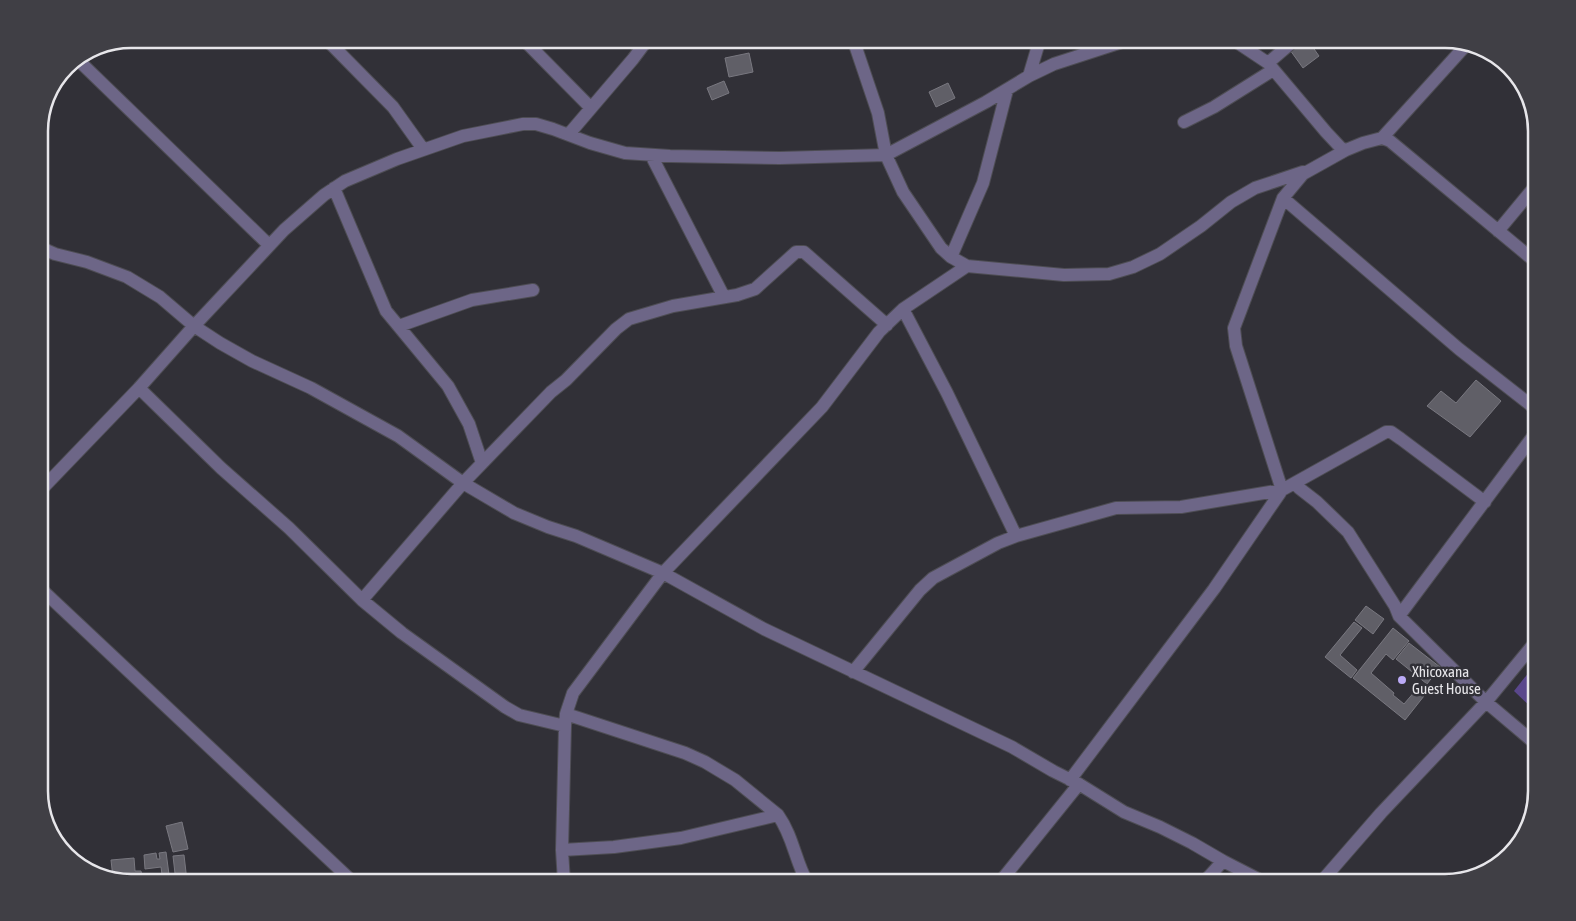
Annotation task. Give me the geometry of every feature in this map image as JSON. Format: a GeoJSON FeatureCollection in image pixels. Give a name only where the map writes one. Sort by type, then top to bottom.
{"type":"FeatureCollection","features":[{"type":"Feature","properties":{"kind":"street"},"geometry":{"type":"LineString","coordinates":[[335,48],[392,107],[423,149]]}},
{"type":"Feature","properties":{"kind":"street"},"geometry":{"type":"LineString","coordinates":[[532,48],[591,108]]}},
{"type":"Feature","properties":{"kind":"street"},"geometry":{"type":"LineString","coordinates":[[569,134],[642,48]]}},
{"type":"Feature","properties":{"kind":"street"},"geometry":{"type":"LineString","coordinates":[[856,48],[878,113],[886,155],[903,192],[941,248],[951,257],[967,266],[1064,275],[1109,274],[1133,267],[1160,254],[1201,226],[1231,202],[1255,188],[1307,171],[1346,150],[1382,138],[1462,49]]}},
{"type":"Feature","properties":{"kind":"street"},"geometry":{"type":"LineString","coordinates":[[1029,76],[1037,48]]}},
{"type":"Feature","properties":{"kind":"street"},"geometry":{"type":"LineString","coordinates":[[48,483],[139,388],[284,230],[334,188],[345,181],[397,158],[464,136],[523,124],[536,124],[625,153],[780,158],[886,155],[1007,90],[1029,76],[1054,64],[1105,48]]}},
{"type":"Feature","properties":{"kind":"street"},"geometry":{"type":"LineString","coordinates":[[1245,48],[1270,66],[1331,138],[1341,148],[1346,150]]}},
{"type":"Feature","properties":{"kind":"street"},"geometry":{"type":"LineString","coordinates":[[1184,122],[1214,107],[1270,66],[1287,48]]}},
{"type":"Feature","properties":{"kind":"street"},"geometry":{"type":"LineString","coordinates":[[82,64],[269,245]]}},
{"type":"Feature","properties":{"kind":"street"},"geometry":{"type":"LineString","coordinates":[[951,257],[983,183],[1007,90]]}},
{"type":"Feature","properties":{"kind":"street"},"geometry":{"type":"LineString","coordinates":[[1382,138],[1390,141],[1528,256]]}},
{"type":"Feature","properties":{"kind":"street"},"geometry":{"type":"LineString","coordinates":[[651,155],[724,297]]}},
{"type":"Feature","properties":{"kind":"street"},"geometry":{"type":"LineString","coordinates":[[1282,490],[1236,346],[1234,328],[1283,198],[1307,171]]}},
{"type":"Feature","properties":{"kind":"street"},"geometry":{"type":"LineString","coordinates":[[334,188],[382,304],[448,386],[469,424],[482,463]]}},
{"type":"Feature","properties":{"kind":"street"},"geometry":{"type":"LineString","coordinates":[[1498,231],[1528,195]]}},
{"type":"Feature","properties":{"kind":"street"},"geometry":{"type":"LineString","coordinates":[[1283,198],[1459,349],[1528,403]]}},
{"type":"Feature","properties":{"kind":"street"},"geometry":{"type":"LineString","coordinates":[[48,251],[87,262],[127,277],[160,297],[194,326],[220,344],[311,388],[398,436],[463,483],[514,513],[576,536],[663,573],[764,629],[1012,747],[1124,812],[1160,827],[1248,874]]}},
{"type":"Feature","properties":{"kind":"street"},"geometry":{"type":"LineString","coordinates":[[362,600],[482,463],[551,392],[566,380],[616,329],[629,319],[673,306],[737,295],[755,289],[796,252],[804,252],[887,325]]}},
{"type":"Feature","properties":{"kind":"street"},"geometry":{"type":"LineString","coordinates":[[48,257],[55,254]]}},
{"type":"Feature","properties":{"kind":"street"},"geometry":{"type":"LineString","coordinates":[[564,874],[562,850],[566,720],[573,693],[663,573],[822,407],[879,332],[903,310],[967,266]]}},
{"type":"Feature","properties":{"kind":"street"},"geometry":{"type":"LineString","coordinates":[[399,326],[472,300],[533,290]]}},
{"type":"Feature","properties":{"kind":"street"},"geometry":{"type":"LineString","coordinates":[[903,310],[947,393],[1016,536]]}},
{"type":"Feature","properties":{"kind":"street"},"geometry":{"type":"LineString","coordinates":[[139,388],[221,468],[289,528],[362,600],[402,633],[519,715],[566,720],[685,753],[706,762],[735,780],[778,815],[788,832],[803,874]]}},
{"type":"Feature","properties":{"kind":"street"},"geometry":{"type":"LineString","coordinates":[[853,672],[920,590],[933,578],[986,549],[1016,536],[1116,508],[1181,507],[1282,490],[1380,434],[1391,432],[1485,502]]}},
{"type":"Feature","properties":{"kind":"street"},"geometry":{"type":"LineString","coordinates":[[1399,616],[1528,443]]}},
{"type":"Feature","properties":{"kind":"street"},"geometry":{"type":"LineString","coordinates":[[1295,483],[1298,488],[1317,502],[1348,532],[1395,606],[1399,616],[1486,702],[1528,737]]}},
{"type":"Feature","properties":{"kind":"street"},"geometry":{"type":"LineString","coordinates":[[1006,874],[1214,589],[1282,490]]}},
{"type":"Feature","properties":{"kind":"street"},"geometry":{"type":"LineString","coordinates":[[48,595],[344,874]]}},
{"type":"Feature","properties":{"kind":"street"},"geometry":{"type":"LineString","coordinates":[[1328,874],[1381,813],[1486,702],[1528,651]]}},
{"type":"Feature","properties":{"kind":"street"},"geometry":{"type":"LineString","coordinates":[[562,850],[614,847],[681,838],[778,815]]}},
{"type":"Feature","properties":{"kind":"street"},"geometry":{"type":"LineString","coordinates":[[1211,874],[1223,861]]}},
{"type":"Feature","properties":{"kind":"shaded area"},"geometry":{"type":"Polygon","coordinates":[[[1528,673],[1528,704],[1514,691],[1528,673]]]}},
{"type":"Feature","properties":{"kind":"building"},"geometry":{"type":"Polygon","coordinates":[[[1293,48],[1313,48],[1319,56],[1303,68],[1290,50],[1293,48]]]}},
{"type":"Feature","properties":{"kind":"building"},"geometry":{"type":"Polygon","coordinates":[[[749,53],[753,72],[729,77],[725,58],[749,53]]]}},
{"type":"Feature","properties":{"kind":"building"},"geometry":{"type":"Polygon","coordinates":[[[724,81],[729,93],[712,100],[707,88],[724,81]]]}},
{"type":"Feature","properties":{"kind":"building"},"geometry":{"type":"Polygon","coordinates":[[[948,83],[955,98],[936,107],[929,92],[948,83]]]}},
{"type":"Feature","properties":{"kind":"building"},"geometry":{"type":"Polygon","coordinates":[[[1476,380],[1501,401],[1470,437],[1427,406],[1441,391],[1456,403],[1476,380]]]}},
{"type":"Feature","properties":{"kind":"building"},"geometry":{"type":"Polygon","coordinates":[[[1366,606],[1384,619],[1373,634],[1355,620],[1366,606]]]}},
{"type":"Feature","properties":{"kind":"building"},"geometry":{"type":"Polygon","coordinates":[[[1354,622],[1362,628],[1340,655],[1357,670],[1351,678],[1325,657],[1354,622]]]}},
{"type":"Feature","properties":{"kind":"building"},"geometry":{"type":"Polygon","coordinates":[[[1393,628],[1409,641],[1393,660],[1386,654],[1371,673],[1404,704],[1416,690],[1424,696],[1405,720],[1353,678],[1393,628]]]}},
{"type":"Feature","properties":{"kind":"building"},"geometry":{"type":"Polygon","coordinates":[[[1409,643],[1440,667],[1427,684],[1396,659],[1409,643]]]}},
{"type":"Feature","properties":{"kind":"building"},"geometry":{"type":"Polygon","coordinates":[[[182,822],[188,849],[173,852],[166,826],[182,822]]]}},
{"type":"Feature","properties":{"kind":"building"},"geometry":{"type":"Polygon","coordinates":[[[166,852],[169,874],[162,874],[161,867],[145,869],[144,855],[156,853],[157,859],[160,859],[159,853],[166,852]]]}},
{"type":"Feature","properties":{"kind":"building"},"geometry":{"type":"Polygon","coordinates":[[[184,855],[186,874],[175,874],[173,856],[184,855]]]}},
{"type":"Feature","properties":{"kind":"building"},"geometry":{"type":"Polygon","coordinates":[[[134,858],[135,871],[141,871],[142,874],[112,872],[111,860],[134,858]]]}},
{"type":"Feature","properties":{"kind":"place","name":"Xhicoxana Guest House"},"geometry":{"type":"Point","coordinates":[1402,680]}}]}
